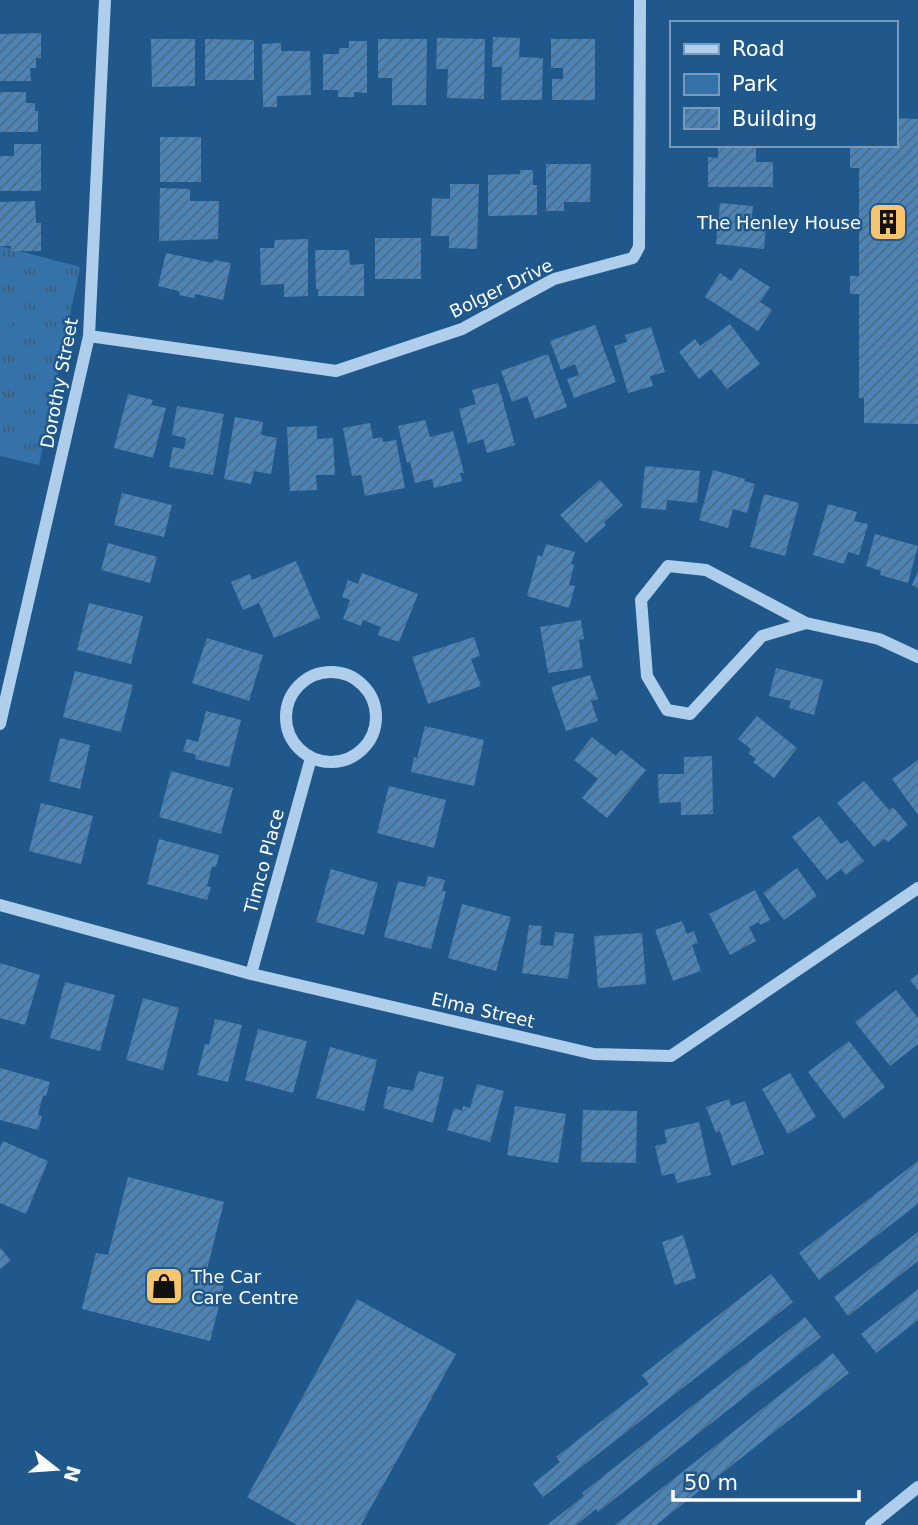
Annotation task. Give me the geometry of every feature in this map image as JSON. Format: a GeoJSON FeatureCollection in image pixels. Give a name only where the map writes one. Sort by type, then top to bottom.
{"type":"FeatureCollection","features":[{"type":"Feature","properties":{"kind":"street","name":"Dorothy Street"},"geometry":{"type":"LineString","coordinates":[[0,724],[89,336],[105,0]]}},
{"type":"Feature","properties":{"kind":"street","name":"Bolger Drive"},"geometry":{"type":"LineString","coordinates":[[89,336],[336,370],[462,329],[554,279],[633,258],[639,247],[640,0]]}},
{"type":"Feature","properties":{"kind":"street"},"geometry":{"type":"LineString","coordinates":[[806,623],[762,636],[690,714],[667,710],[647,676],[641,600],[668,566],[706,570],[806,623],[879,639],[918,657]]}},
{"type":"Feature","properties":{"kind":"street"},"geometry":{"type":"LineString","coordinates":[[336,671],[350,675],[362,683],[376,708],[376,723],[372,736],[364,748],[339,762],[311,758],[298,748],[289,735],[286,719],[288,704],[295,690],[306,678],[320,672],[336,671]]}},
{"type":"Feature","properties":{"kind":"street","name":"Timco Place"},"geometry":{"type":"LineString","coordinates":[[251,974],[311,758]]}},
{"type":"Feature","properties":{"kind":"street","name":"Elma Street"},"geometry":{"type":"LineString","coordinates":[[0,905],[251,974],[594,1054],[671,1056],[918,888]]}},
{"type":"Feature","properties":{"kind":"street"},"geometry":{"type":"LineString","coordinates":[[871,1525],[918,1487]]}},
{"type":"Feature","properties":{"kind":"green space"},"geometry":{"type":"Polygon","coordinates":[[[0,246],[80,267],[39,465],[0,456],[0,246]]]}},
{"type":"Feature","properties":{"kind":"green space"},"geometry":{"type":"Polygon","coordinates":[[[0,312],[12,315],[0,361],[0,312]]]}},
{"type":"Feature","properties":{"kind":"building"},"geometry":{"type":"Polygon","coordinates":[[[41,33],[41,58],[36,58],[36,68],[30,68],[31,81],[0,81],[0,34],[41,33]]]}},
{"type":"Feature","properties":{"kind":"building"},"geometry":{"type":"Polygon","coordinates":[[[493,37],[520,38],[519,57],[543,58],[542,100],[501,100],[502,67],[492,67],[493,37]]]}},
{"type":"Feature","properties":{"kind":"building"},"geometry":{"type":"Polygon","coordinates":[[[437,38],[485,39],[484,99],[447,98],[448,69],[436,69],[437,38]]]}},
{"type":"Feature","properties":{"kind":"building"},"geometry":{"type":"Polygon","coordinates":[[[151,39],[195,39],[195,86],[152,87],[151,39]]]}},
{"type":"Feature","properties":{"kind":"building"},"geometry":{"type":"Polygon","coordinates":[[[205,39],[254,40],[254,80],[205,80],[205,39]]]}},
{"type":"Feature","properties":{"kind":"building"},"geometry":{"type":"Polygon","coordinates":[[[378,39],[427,39],[426,105],[392,105],[392,78],[378,78],[378,39]]]}},
{"type":"Feature","properties":{"kind":"building"},"geometry":{"type":"Polygon","coordinates":[[[551,39],[595,39],[595,100],[552,100],[552,79],[563,79],[563,68],[551,68],[551,39]]]}},
{"type":"Feature","properties":{"kind":"building"},"geometry":{"type":"Polygon","coordinates":[[[349,41],[367,41],[367,93],[354,92],[354,97],[338,97],[338,90],[323,90],[323,54],[339,54],[339,48],[349,48],[349,41]]]}},
{"type":"Feature","properties":{"kind":"building"},"geometry":{"type":"Polygon","coordinates":[[[281,43],[281,51],[310,51],[311,95],[277,96],[277,107],[263,107],[262,44],[281,43]]]}},
{"type":"Feature","properties":{"kind":"building"},"geometry":{"type":"Polygon","coordinates":[[[0,92],[26,92],[26,103],[35,103],[35,111],[38,111],[38,132],[0,132],[0,92]]]}},
{"type":"Feature","properties":{"kind":"building","name":"The Henley House"},"geometry":{"type":"Polygon","coordinates":[[[897,118],[918,119],[918,424],[864,423],[864,398],[859,398],[859,294],[850,294],[850,276],[859,276],[859,168],[850,168],[850,147],[897,147],[897,118]]]}},
{"type":"Feature","properties":{"kind":"building"},"geometry":{"type":"Polygon","coordinates":[[[160,137],[201,137],[201,182],[160,182],[160,137]]]}},
{"type":"Feature","properties":{"kind":"building"},"geometry":{"type":"Polygon","coordinates":[[[14,144],[41,144],[41,191],[0,191],[0,156],[14,156],[14,144]]]}},
{"type":"Feature","properties":{"kind":"building"},"geometry":{"type":"Polygon","coordinates":[[[718,147],[756,147],[756,162],[773,162],[773,187],[708,187],[708,157],[718,158],[718,147]]]}},
{"type":"Feature","properties":{"kind":"building"},"geometry":{"type":"Polygon","coordinates":[[[546,164],[591,164],[590,202],[564,202],[564,211],[546,211],[546,164]]]}},
{"type":"Feature","properties":{"kind":"building"},"geometry":{"type":"Polygon","coordinates":[[[520,170],[533,170],[533,185],[537,185],[537,215],[488,216],[488,175],[520,174],[520,170]]]}},
{"type":"Feature","properties":{"kind":"building"},"geometry":{"type":"Polygon","coordinates":[[[450,184],[479,184],[477,249],[449,248],[449,236],[431,236],[432,198],[450,199],[450,184]]]}},
{"type":"Feature","properties":{"kind":"building"},"geometry":{"type":"Polygon","coordinates":[[[160,188],[190,189],[190,201],[219,201],[218,239],[159,241],[160,188]]]}},
{"type":"Feature","properties":{"kind":"building"},"geometry":{"type":"Polygon","coordinates":[[[35,201],[36,223],[41,223],[41,251],[11,251],[11,246],[0,246],[0,202],[35,201]]]}},
{"type":"Feature","properties":{"kind":"building"},"geometry":{"type":"Polygon","coordinates":[[[720,203],[753,206],[751,224],[766,226],[764,249],[716,244],[720,203]]]}},
{"type":"Feature","properties":{"kind":"building"},"geometry":{"type":"Polygon","coordinates":[[[375,238],[421,238],[421,279],[375,279],[375,238]]]}},
{"type":"Feature","properties":{"kind":"building"},"geometry":{"type":"Polygon","coordinates":[[[308,239],[308,296],[284,297],[284,284],[261,285],[260,248],[274,248],[275,240],[308,239]]]}},
{"type":"Feature","properties":{"kind":"building"},"geometry":{"type":"Polygon","coordinates":[[[315,250],[349,250],[350,265],[364,264],[364,296],[318,296],[315,250]]]}},
{"type":"Feature","properties":{"kind":"building"},"geometry":{"type":"Polygon","coordinates":[[[166,253],[213,263],[214,260],[231,263],[223,300],[195,294],[194,298],[179,295],[179,291],[158,286],[166,253]]]}},
{"type":"Feature","properties":{"kind":"building"},"geometry":{"type":"Polygon","coordinates":[[[740,268],[770,287],[760,302],[772,310],[758,331],[705,297],[720,273],[731,281],[740,268]]]}},
{"type":"Feature","properties":{"kind":"building"},"geometry":{"type":"Polygon","coordinates":[[[730,324],[760,364],[727,389],[711,369],[699,379],[679,352],[695,339],[700,346],[730,324]]]}},
{"type":"Feature","properties":{"kind":"building"},"geometry":{"type":"Polygon","coordinates":[[[595,325],[616,382],[574,398],[567,379],[579,375],[575,364],[561,370],[550,341],[595,325]]]}},
{"type":"Feature","properties":{"kind":"building"},"geometry":{"type":"Polygon","coordinates":[[[651,327],[665,372],[650,376],[653,386],[628,393],[614,346],[627,342],[625,335],[651,327]]]}},
{"type":"Feature","properties":{"kind":"building"},"geometry":{"type":"Polygon","coordinates":[[[548,354],[567,407],[535,419],[527,396],[512,402],[501,371],[548,354]]]}},
{"type":"Feature","properties":{"kind":"building"},"geometry":{"type":"Polygon","coordinates":[[[498,383],[515,445],[487,453],[483,439],[468,444],[459,409],[476,404],[472,390],[498,383]]]}},
{"type":"Feature","properties":{"kind":"building"},"geometry":{"type":"Polygon","coordinates":[[[128,394],[153,400],[151,405],[166,408],[153,458],[114,448],[128,394]]]}},
{"type":"Feature","properties":{"kind":"building"},"geometry":{"type":"Polygon","coordinates":[[[177,406],[224,414],[213,475],[169,467],[173,447],[184,449],[186,438],[172,435],[177,406]]]}},
{"type":"Feature","properties":{"kind":"building"},"geometry":{"type":"Polygon","coordinates":[[[235,417],[263,422],[261,435],[277,438],[271,474],[254,471],[251,484],[224,479],[235,417]]]}},
{"type":"Feature","properties":{"kind":"building"},"geometry":{"type":"Polygon","coordinates":[[[425,420],[430,437],[453,431],[464,473],[460,473],[462,481],[434,488],[432,479],[415,483],[398,426],[425,420]]]}},
{"type":"Feature","properties":{"kind":"building"},"geometry":{"type":"Polygon","coordinates":[[[370,423],[373,439],[382,437],[383,442],[396,440],[405,488],[365,496],[361,475],[352,476],[343,428],[370,423]]]}},
{"type":"Feature","properties":{"kind":"building"},"geometry":{"type":"Polygon","coordinates":[[[317,426],[317,439],[333,438],[335,475],[316,475],[317,490],[290,491],[287,427],[317,426]]]}},
{"type":"Feature","properties":{"kind":"building"},"geometry":{"type":"Polygon","coordinates":[[[645,466],[700,471],[697,503],[667,500],[666,510],[641,508],[645,466]]]}},
{"type":"Feature","properties":{"kind":"building"},"geometry":{"type":"Polygon","coordinates":[[[713,470],[755,484],[747,513],[733,509],[728,528],[699,520],[713,470]]]}},
{"type":"Feature","properties":{"kind":"building"},"geometry":{"type":"Polygon","coordinates":[[[600,480],[623,505],[586,543],[560,515],[600,480]]]}},
{"type":"Feature","properties":{"kind":"building"},"geometry":{"type":"Polygon","coordinates":[[[122,493],[172,505],[164,537],[114,525],[122,493]]]}},
{"type":"Feature","properties":{"kind":"building"},"geometry":{"type":"Polygon","coordinates":[[[764,494],[799,503],[785,556],[750,547],[764,494]]]}},
{"type":"Feature","properties":{"kind":"building"},"geometry":{"type":"Polygon","coordinates":[[[828,504],[857,512],[854,521],[868,524],[859,555],[848,552],[844,564],[813,555],[828,504]]]}},
{"type":"Feature","properties":{"kind":"building"},"geometry":{"type":"Polygon","coordinates":[[[875,534],[918,546],[908,583],[880,575],[881,571],[866,566],[875,534]]]}},
{"type":"Feature","properties":{"kind":"building"},"geometry":{"type":"Polygon","coordinates":[[[108,543],[157,557],[150,583],[101,570],[108,543]]]}},
{"type":"Feature","properties":{"kind":"building"},"geometry":{"type":"Polygon","coordinates":[[[546,544],[575,552],[569,585],[575,586],[569,608],[527,596],[538,555],[542,557],[546,544]]]}},
{"type":"Feature","properties":{"kind":"building"},"geometry":{"type":"Polygon","coordinates":[[[296,561],[320,618],[274,638],[259,603],[243,610],[231,582],[250,574],[252,580],[296,561]]]}},
{"type":"Feature","properties":{"kind":"building"},"geometry":{"type":"Polygon","coordinates":[[[918,571],[918,588],[912,585],[918,571]]]}},
{"type":"Feature","properties":{"kind":"building"},"geometry":{"type":"Polygon","coordinates":[[[362,573],[418,594],[399,642],[378,635],[381,627],[363,620],[361,626],[343,619],[350,600],[342,597],[348,580],[358,584],[362,573]]]}},
{"type":"Feature","properties":{"kind":"building"},"geometry":{"type":"Polygon","coordinates":[[[89,603],[143,616],[131,664],[77,650],[89,603]]]}},
{"type":"Feature","properties":{"kind":"building"},"geometry":{"type":"Polygon","coordinates":[[[581,620],[584,639],[579,640],[583,668],[548,673],[540,627],[581,620]]]}},
{"type":"Feature","properties":{"kind":"building"},"geometry":{"type":"Polygon","coordinates":[[[474,637],[480,656],[471,659],[481,686],[428,704],[412,657],[474,637]]]}},
{"type":"Feature","properties":{"kind":"building"},"geometry":{"type":"Polygon","coordinates":[[[207,638],[263,655],[249,701],[192,683],[207,638]]]}},
{"type":"Feature","properties":{"kind":"building"},"geometry":{"type":"Polygon","coordinates":[[[776,668],[823,680],[814,715],[789,708],[791,701],[769,696],[776,668]]]}},
{"type":"Feature","properties":{"kind":"building"},"geometry":{"type":"Polygon","coordinates":[[[75,671],[133,685],[121,732],[63,717],[75,671]]]}},
{"type":"Feature","properties":{"kind":"building"},"geometry":{"type":"Polygon","coordinates":[[[590,675],[598,699],[591,701],[598,721],[566,731],[551,687],[590,675]]]}},
{"type":"Feature","properties":{"kind":"building"},"geometry":{"type":"Polygon","coordinates":[[[206,711],[241,720],[229,767],[195,759],[196,755],[183,751],[187,739],[198,742],[206,711]]]}},
{"type":"Feature","properties":{"kind":"building"},"geometry":{"type":"Polygon","coordinates":[[[757,716],[797,748],[774,778],[753,762],[756,759],[748,753],[751,749],[738,739],[757,716]]]}},
{"type":"Feature","properties":{"kind":"building"},"geometry":{"type":"Polygon","coordinates":[[[425,726],[484,740],[474,786],[411,772],[425,726]]]}},
{"type":"Feature","properties":{"kind":"building"},"geometry":{"type":"Polygon","coordinates":[[[592,737],[616,756],[621,750],[646,770],[607,818],[582,798],[598,779],[574,760],[592,737]]]}},
{"type":"Feature","properties":{"kind":"building"},"geometry":{"type":"Polygon","coordinates":[[[60,738],[90,745],[80,789],[49,781],[60,738]]]}},
{"type":"Feature","properties":{"kind":"building"},"geometry":{"type":"Polygon","coordinates":[[[712,756],[713,814],[681,815],[681,802],[659,803],[658,774],[684,774],[684,757],[712,756]]]}},
{"type":"Feature","properties":{"kind":"building"},"geometry":{"type":"Polygon","coordinates":[[[918,760],[918,815],[892,779],[918,760]]]}},
{"type":"Feature","properties":{"kind":"building"},"geometry":{"type":"Polygon","coordinates":[[[171,771],[233,788],[221,834],[159,817],[171,771]]]}},
{"type":"Feature","properties":{"kind":"building"},"geometry":{"type":"Polygon","coordinates":[[[864,781],[889,810],[893,807],[908,825],[888,842],[885,839],[874,847],[837,803],[864,781]]]}},
{"type":"Feature","properties":{"kind":"building"},"geometry":{"type":"Polygon","coordinates":[[[389,786],[446,800],[434,848],[377,833],[389,786]]]}},
{"type":"Feature","properties":{"kind":"building"},"geometry":{"type":"Polygon","coordinates":[[[41,803],[93,816],[81,864],[29,851],[41,803]]]}},
{"type":"Feature","properties":{"kind":"building"},"geometry":{"type":"Polygon","coordinates":[[[819,816],[841,844],[847,840],[864,861],[846,875],[841,869],[827,880],[792,837],[819,816]]]}},
{"type":"Feature","properties":{"kind":"building"},"geometry":{"type":"Polygon","coordinates":[[[159,839],[219,855],[216,867],[212,867],[207,900],[147,884],[159,839]]]}},
{"type":"Feature","properties":{"kind":"building"},"geometry":{"type":"Polygon","coordinates":[[[797,868],[817,896],[784,920],[763,893],[797,868]]]}},
{"type":"Feature","properties":{"kind":"building"},"geometry":{"type":"Polygon","coordinates":[[[331,869],[378,883],[364,935],[316,922],[331,869]]]}},
{"type":"Feature","properties":{"kind":"building"},"geometry":{"type":"Polygon","coordinates":[[[428,876],[445,880],[442,891],[446,891],[431,949],[384,937],[398,881],[425,887],[428,876]]]}},
{"type":"Feature","properties":{"kind":"building"},"geometry":{"type":"Polygon","coordinates":[[[755,890],[770,920],[749,927],[756,941],[730,955],[709,914],[755,890]]]}},
{"type":"Feature","properties":{"kind":"building"},"geometry":{"type":"Polygon","coordinates":[[[462,904],[511,917],[496,971],[448,958],[462,904]]]}},
{"type":"Feature","properties":{"kind":"building"},"geometry":{"type":"Polygon","coordinates":[[[682,921],[687,934],[694,931],[698,943],[692,945],[701,971],[673,981],[655,930],[682,921]]]}},
{"type":"Feature","properties":{"kind":"building"},"geometry":{"type":"Polygon","coordinates":[[[529,925],[542,926],[540,945],[553,946],[555,932],[574,934],[568,979],[522,973],[529,925]]]}},
{"type":"Feature","properties":{"kind":"building"},"geometry":{"type":"Polygon","coordinates":[[[642,933],[646,984],[598,988],[594,936],[642,933]]]}},
{"type":"Feature","properties":{"kind":"building"},"geometry":{"type":"Polygon","coordinates":[[[0,963],[40,975],[25,1025],[0,1018],[0,963]]]}},
{"type":"Feature","properties":{"kind":"building"},"geometry":{"type":"Polygon","coordinates":[[[918,974],[918,990],[910,980],[918,974]]]}},
{"type":"Feature","properties":{"kind":"building"},"geometry":{"type":"Polygon","coordinates":[[[65,982],[115,995],[100,1051],[50,1038],[65,982]]]}},
{"type":"Feature","properties":{"kind":"building"},"geometry":{"type":"Polygon","coordinates":[[[896,990],[918,1018],[918,1044],[890,1066],[855,1022],[896,990]]]}},
{"type":"Feature","properties":{"kind":"building"},"geometry":{"type":"Polygon","coordinates":[[[143,998],[179,1008],[163,1070],[126,1060],[143,998]]]}},
{"type":"Feature","properties":{"kind":"building"},"geometry":{"type":"Polygon","coordinates":[[[215,1019],[242,1025],[228,1082],[197,1075],[205,1044],[209,1045],[215,1019]]]}},
{"type":"Feature","properties":{"kind":"building"},"geometry":{"type":"Polygon","coordinates":[[[258,1029],[307,1041],[293,1093],[245,1080],[258,1029]]]}},
{"type":"Feature","properties":{"kind":"building"},"geometry":{"type":"Polygon","coordinates":[[[849,1041],[885,1087],[844,1119],[808,1072],[849,1041]]]}},
{"type":"Feature","properties":{"kind":"building"},"geometry":{"type":"Polygon","coordinates":[[[330,1047],[377,1060],[364,1111],[316,1098],[330,1047]]]}},
{"type":"Feature","properties":{"kind":"building"},"geometry":{"type":"Polygon","coordinates":[[[0,1068],[50,1082],[46,1096],[43,1095],[38,1115],[42,1116],[38,1130],[0,1120],[0,1068]]]}},
{"type":"Feature","properties":{"kind":"building"},"geometry":{"type":"Polygon","coordinates":[[[418,1071],[444,1077],[433,1123],[383,1108],[388,1086],[413,1091],[418,1071]]]}},
{"type":"Feature","properties":{"kind":"building"},"geometry":{"type":"Polygon","coordinates":[[[790,1073],[816,1117],[788,1134],[762,1089],[790,1073]]]}},
{"type":"Feature","properties":{"kind":"building"},"geometry":{"type":"Polygon","coordinates":[[[477,1084],[504,1091],[490,1142],[447,1130],[454,1108],[462,1111],[463,1106],[470,1108],[477,1084]]]}},
{"type":"Feature","properties":{"kind":"building"},"geometry":{"type":"Polygon","coordinates":[[[729,1099],[731,1106],[745,1101],[764,1154],[732,1166],[720,1131],[716,1133],[706,1107],[729,1099]]]}},
{"type":"Feature","properties":{"kind":"building"},"geometry":{"type":"Polygon","coordinates":[[[515,1106],[566,1114],[558,1163],[507,1155],[515,1106]]]}},
{"type":"Feature","properties":{"kind":"building"},"geometry":{"type":"Polygon","coordinates":[[[583,1110],[637,1111],[636,1163],[581,1162],[583,1110]]]}},
{"type":"Feature","properties":{"kind":"building"},"geometry":{"type":"Polygon","coordinates":[[[699,1122],[711,1175],[677,1183],[674,1173],[662,1176],[655,1146],[667,1143],[664,1130],[699,1122]]]}},
{"type":"Feature","properties":{"kind":"building"},"geometry":{"type":"Polygon","coordinates":[[[3,1141],[48,1161],[26,1214],[0,1203],[0,1148],[3,1141]]]}},
{"type":"Feature","properties":{"kind":"building"},"geometry":{"type":"Polygon","coordinates":[[[918,1161],[918,1204],[819,1280],[799,1253],[918,1161]]]}},
{"type":"Feature","properties":{"kind":"building"},"geometry":{"type":"Polygon","coordinates":[[[128,1177],[224,1202],[204,1281],[224,1286],[210,1341],[82,1309],[96,1253],[108,1255],[128,1177]]]}},
{"type":"Feature","properties":{"kind":"building"},"geometry":{"type":"Polygon","coordinates":[[[918,1232],[918,1261],[848,1316],[834,1297],[918,1232]]]}},
{"type":"Feature","properties":{"kind":"building"},"geometry":{"type":"Polygon","coordinates":[[[683,1235],[696,1278],[675,1285],[662,1242],[683,1235]]]}},
{"type":"Feature","properties":{"kind":"building"},"geometry":{"type":"Polygon","coordinates":[[[0,1247],[11,1261],[0,1269],[0,1247]]]}},
{"type":"Feature","properties":{"kind":"building"},"geometry":{"type":"Polygon","coordinates":[[[771,1274],[793,1302],[543,1497],[533,1484],[560,1462],[556,1457],[649,1384],[642,1375],[771,1274]]]}},
{"type":"Feature","properties":{"kind":"building"},"geometry":{"type":"Polygon","coordinates":[[[918,1289],[918,1320],[876,1353],[861,1334],[918,1289]]]}},
{"type":"Feature","properties":{"kind":"building"},"geometry":{"type":"Polygon","coordinates":[[[357,1299],[456,1354],[361,1525],[297,1525],[247,1497],[357,1299]]]}},
{"type":"Feature","properties":{"kind":"building"},"geometry":{"type":"Polygon","coordinates":[[[805,1317],[821,1337],[598,1512],[596,1509],[576,1525],[547,1525],[584,1496],[582,1493],[805,1317]]]}},
{"type":"Feature","properties":{"kind":"building"},"geometry":{"type":"Polygon","coordinates":[[[833,1353],[849,1373],[656,1525],[615,1525],[833,1353]]]}},
{"type":"Feature","properties":{"kind":"place","name":"The Henley House"},"geometry":{"type":"Point","coordinates":[888,222]}},
{"type":"Feature","properties":{"kind":"place","name":"The Car Care Centre"},"geometry":{"type":"Point","coordinates":[164,1286]}}]}
